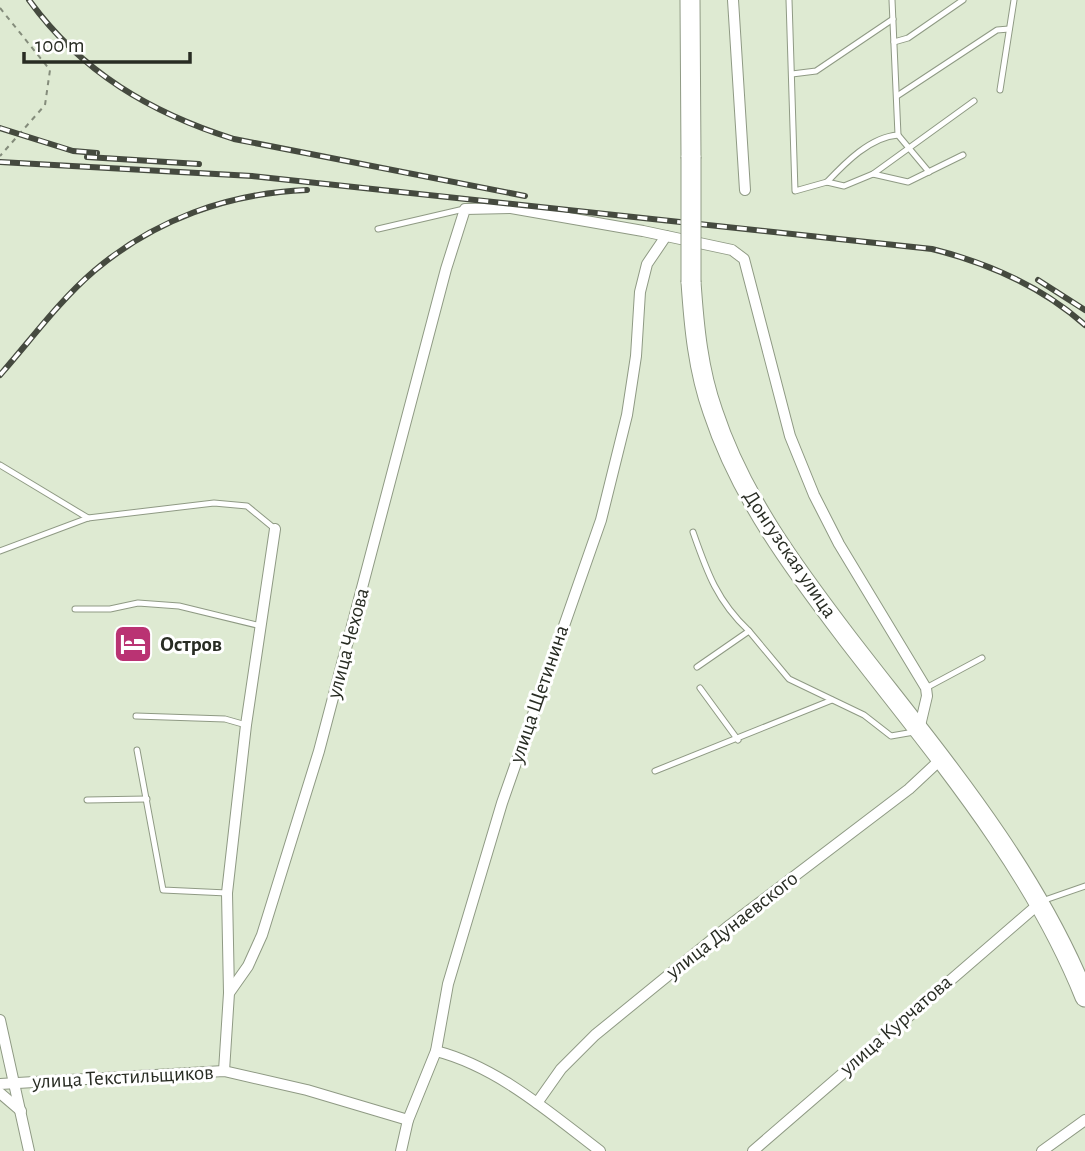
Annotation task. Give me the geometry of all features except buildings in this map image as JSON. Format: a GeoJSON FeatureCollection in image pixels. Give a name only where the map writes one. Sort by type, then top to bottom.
{"type":"FeatureCollection","features":[{"type":"Feature","properties":{"kind":"highway","name":"Донгузская улица"},"geometry":{"type":"LineString","coordinates":[[690,0],[691,282],[694,324],[706,389],[726,449],[748,494],[818,599],[940,760],[1041,902],[1068,953],[1085,997]]}},
{"type":"Feature","properties":{"kind":"street"},"geometry":{"type":"LineString","coordinates":[[733,0],[745,190]]}},
{"type":"Feature","properties":{"kind":"street"},"geometry":{"type":"LineString","coordinates":[[465,209],[512,208],[732,250],[744,259],[790,436],[809,483],[839,544],[926,688],[927,696],[919,732]]}},
{"type":"Feature","properties":{"kind":"street","name":"улица Чехова"},"geometry":{"type":"LineString","coordinates":[[229,993],[248,966],[262,935],[319,751],[446,269],[465,209]]}},
{"type":"Feature","properties":{"kind":"street","name":"улица Щетинина"},"geometry":{"type":"LineString","coordinates":[[401,1151],[408,1120],[436,1051],[448,984],[502,803],[601,520],[627,415],[636,356],[640,292],[647,264],[666,236]]}},
{"type":"Feature","properties":{"kind":"street"},"geometry":{"type":"LineString","coordinates":[[224,1071],[229,993],[227,893],[246,725],[275,529]]}},
{"type":"Feature","properties":{"kind":"street","name":"улица Дунаевского"},"geometry":{"type":"LineString","coordinates":[[537,1102],[561,1069],[595,1035],[730,925],[909,789],[940,760]]}},
{"type":"Feature","properties":{"kind":"street","name":"улица Курчатова"},"geometry":{"type":"LineString","coordinates":[[753,1151],[1041,902]]}},
{"type":"Feature","properties":{"kind":"street"},"geometry":{"type":"LineString","coordinates":[[0,1020],[29,1151]]}},
{"type":"Feature","properties":{"kind":"street"},"geometry":{"type":"LineString","coordinates":[[436,1051],[466,1058],[537,1102],[600,1151]]}},
{"type":"Feature","properties":{"kind":"street","name":"улица Текстильщиков"},"geometry":{"type":"LineString","coordinates":[[0,1084],[224,1071],[307,1090],[408,1120]]}},
{"type":"Feature","properties":{"kind":"street"},"geometry":{"type":"LineString","coordinates":[[0,1093],[21,1111]]}},
{"type":"Feature","properties":{"kind":"street"},"geometry":{"type":"LineString","coordinates":[[1042,1151],[1085,1120]]}},
{"type":"Feature","properties":{"kind":"lane"},"geometry":{"type":"LineString","coordinates":[[789,0],[795,191],[827,183],[844,186],[873,174],[974,101]]}},
{"type":"Feature","properties":{"kind":"lane"},"geometry":{"type":"LineString","coordinates":[[892,0],[898,135],[929,172]]}},
{"type":"Feature","properties":{"kind":"lane"},"geometry":{"type":"LineString","coordinates":[[894,42],[908,37],[963,0]]}},
{"type":"Feature","properties":{"kind":"lane"},"geometry":{"type":"LineString","coordinates":[[1000,90],[1014,0]]}},
{"type":"Feature","properties":{"kind":"lane"},"geometry":{"type":"LineString","coordinates":[[792,74],[816,71],[893,19]]}},
{"type":"Feature","properties":{"kind":"lane"},"geometry":{"type":"LineString","coordinates":[[897,96],[998,30],[1009,29]]}},
{"type":"Feature","properties":{"kind":"lane"},"geometry":{"type":"LineString","coordinates":[[827,183],[856,156],[886,136],[898,135]]}},
{"type":"Feature","properties":{"kind":"lane"},"geometry":{"type":"LineString","coordinates":[[873,174],[908,182],[963,155]]}},
{"type":"Feature","properties":{"kind":"lane"},"geometry":{"type":"LineString","coordinates":[[379,229],[465,209]]}},
{"type":"Feature","properties":{"kind":"lane"},"geometry":{"type":"LineString","coordinates":[[0,465],[88,518]]}},
{"type":"Feature","properties":{"kind":"lane"},"geometry":{"type":"LineString","coordinates":[[0,551],[88,518],[214,503],[247,506],[275,529]]}},
{"type":"Feature","properties":{"kind":"lane"},"geometry":{"type":"LineString","coordinates":[[693,532],[710,578],[726,610],[789,679],[864,715],[891,736],[919,732]]}},
{"type":"Feature","properties":{"kind":"lane"},"geometry":{"type":"LineString","coordinates":[[75,609],[110,609],[138,603],[179,606],[261,626]]}},
{"type":"Feature","properties":{"kind":"lane"},"geometry":{"type":"LineString","coordinates":[[697,667],[748,631]]}},
{"type":"Feature","properties":{"kind":"lane"},"geometry":{"type":"LineString","coordinates":[[926,688],[982,658]]}},
{"type":"Feature","properties":{"kind":"lane"},"geometry":{"type":"LineString","coordinates":[[700,688],[738,740]]}},
{"type":"Feature","properties":{"kind":"lane"},"geometry":{"type":"LineString","coordinates":[[655,771],[738,740],[832,700]]}},
{"type":"Feature","properties":{"kind":"lane"},"geometry":{"type":"LineString","coordinates":[[136,716],[225,719],[246,725]]}},
{"type":"Feature","properties":{"kind":"lane"},"geometry":{"type":"LineString","coordinates":[[137,750],[163,890],[227,893]]}},
{"type":"Feature","properties":{"kind":"lane"},"geometry":{"type":"LineString","coordinates":[[87,800],[147,799]]}},
{"type":"Feature","properties":{"kind":"lane"},"geometry":{"type":"LineString","coordinates":[[1041,902],[1085,886]]}},
{"type":"Feature","properties":{"kind":"path"},"geometry":{"type":"LineString","coordinates":[[0,8],[50,70],[45,104],[0,156]]}},
{"type":"Feature","properties":{"kind":"railway"},"geometry":{"type":"LineString","coordinates":[[29,0],[49,26],[95,69],[146,103],[203,129],[234,139],[525,196]]}},
{"type":"Feature","properties":{"kind":"railway"},"geometry":{"type":"LineString","coordinates":[[0,128],[73,151],[97,153]]}},
{"type":"Feature","properties":{"kind":"railway"},"geometry":{"type":"LineString","coordinates":[[87,157],[199,164]]}},
{"type":"Feature","properties":{"kind":"railway"},"geometry":{"type":"LineString","coordinates":[[0,162],[252,176],[932,249],[973,261],[1013,278],[1050,299],[1085,325]]}},
{"type":"Feature","properties":{"kind":"railway"},"geometry":{"type":"LineString","coordinates":[[0,375],[81,283],[141,237],[193,212],[221,204],[278,192],[307,190]]}},
{"type":"Feature","properties":{"kind":"railway"},"geometry":{"type":"LineString","coordinates":[[1038,280],[1085,310]]}},
{"type":"Feature","properties":{"kind":"place","name":"Остров"},"geometry":{"type":"Point","coordinates":[133,644]}}]}
